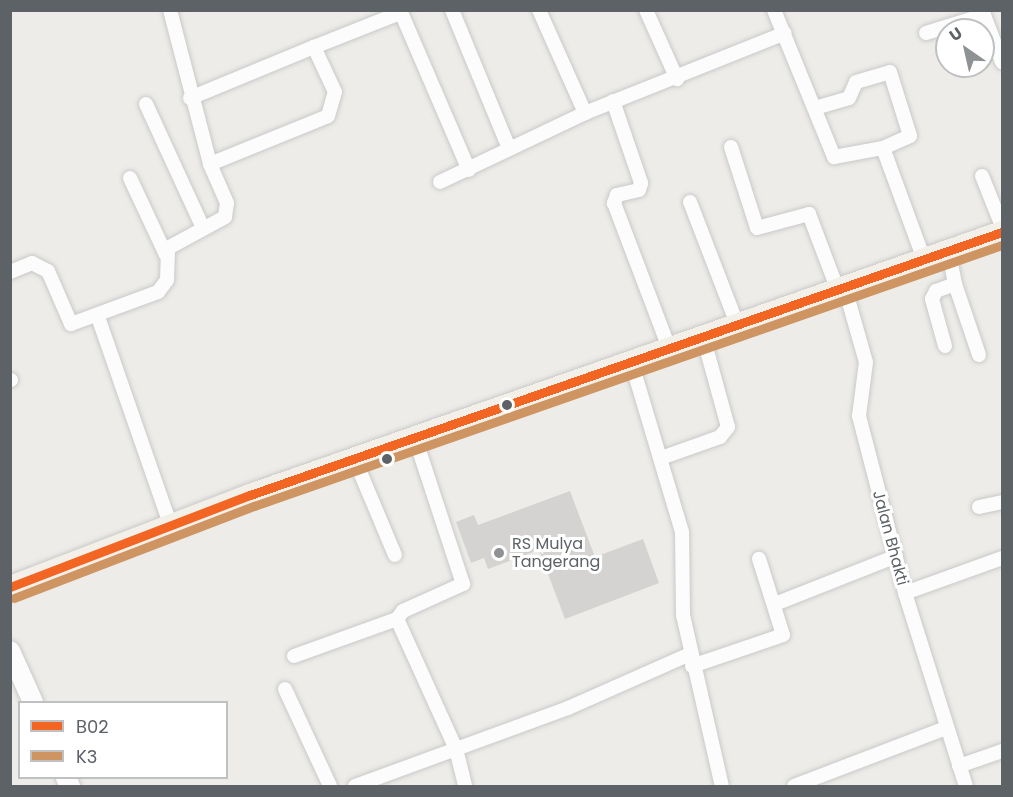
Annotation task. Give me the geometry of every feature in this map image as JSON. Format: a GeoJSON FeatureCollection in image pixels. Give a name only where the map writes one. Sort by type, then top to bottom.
{"type":"FeatureCollection","features":[{"type":"Feature","properties":{"kind":"main road"},"geometry":{"type":"LineString","coordinates":[[10,587],[170,524],[948,248],[1002,232]]}},
{"type":"Feature","properties":{"kind":"main road"},"geometry":{"type":"LineString","coordinates":[[10,651],[33,701]]}},
{"type":"Feature","properties":{"kind":"street"},"geometry":{"type":"LineString","coordinates":[[10,272],[32,264],[48,271],[71,324],[98,317],[165,287],[166,255],[172,244],[203,228],[228,211],[210,164],[190,98],[170,10]]}},
{"type":"Feature","properties":{"kind":"street"},"geometry":{"type":"LineString","coordinates":[[452,10],[509,148]]}},
{"type":"Feature","properties":{"kind":"street"},"geometry":{"type":"LineString","coordinates":[[540,10],[585,112]]}},
{"type":"Feature","properties":{"kind":"street"},"geometry":{"type":"LineString","coordinates":[[646,10],[677,79]]}},
{"type":"Feature","properties":{"kind":"street"},"geometry":{"type":"LineString","coordinates":[[774,10],[834,157],[883,148],[910,136],[890,72],[856,82],[852,96],[815,108]]}},
{"type":"Feature","properties":{"kind":"street"},"geometry":{"type":"LineString","coordinates":[[190,98],[400,12],[468,170]]}},
{"type":"Feature","properties":{"kind":"street"},"geometry":{"type":"LineString","coordinates":[[926,33],[983,13],[1002,62]]}},
{"type":"Feature","properties":{"kind":"street"},"geometry":{"type":"LineString","coordinates":[[440,182],[585,112],[613,100],[677,79],[785,33]]}},
{"type":"Feature","properties":{"kind":"street"},"geometry":{"type":"LineString","coordinates":[[210,164],[328,116],[335,92],[314,47]]}},
{"type":"Feature","properties":{"kind":"street"},"geometry":{"type":"LineString","coordinates":[[613,100],[641,183],[639,190],[617,195],[614,204],[669,348]]}},
{"type":"Feature","properties":{"kind":"street"},"geometry":{"type":"LineString","coordinates":[[146,104],[203,228]]}},
{"type":"Feature","properties":{"kind":"street","name":"Jalan Bhakti"},"geometry":{"type":"LineString","coordinates":[[731,147],[757,228],[809,214],[840,287],[866,362],[860,416],[905,593],[966,786]]}},
{"type":"Feature","properties":{"kind":"street"},"geometry":{"type":"LineString","coordinates":[[883,148],[923,257]]}},
{"type":"Feature","properties":{"kind":"street"},"geometry":{"type":"LineString","coordinates":[[982,176],[1002,226]]}},
{"type":"Feature","properties":{"kind":"street"},"geometry":{"type":"LineString","coordinates":[[130,178],[166,255]]}},
{"type":"Feature","properties":{"kind":"street"},"geometry":{"type":"LineString","coordinates":[[690,202],[737,324]]}},
{"type":"Feature","properties":{"kind":"street"},"geometry":{"type":"LineString","coordinates":[[948,248],[954,284],[979,355]]}},
{"type":"Feature","properties":{"kind":"street"},"geometry":{"type":"LineString","coordinates":[[945,346],[932,298],[936,291],[954,284]]}},
{"type":"Feature","properties":{"kind":"street"},"geometry":{"type":"LineString","coordinates":[[98,317],[170,524]]}},
{"type":"Feature","properties":{"kind":"street"},"geometry":{"type":"LineString","coordinates":[[661,458],[720,436],[728,427],[703,336]]}},
{"type":"Feature","properties":{"kind":"street"},"geometry":{"type":"LineString","coordinates":[[631,361],[684,542],[681,596],[691,660],[722,786]]}},
{"type":"Feature","properties":{"kind":"street"},"geometry":{"type":"LineString","coordinates":[[294,656],[397,619],[403,611],[461,586],[464,581],[416,438]]}},
{"type":"Feature","properties":{"kind":"street"},"geometry":{"type":"LineString","coordinates":[[355,460],[395,555]]}},
{"type":"Feature","properties":{"kind":"street"},"geometry":{"type":"LineString","coordinates":[[979,507],[1002,502]]}},
{"type":"Feature","properties":{"kind":"street"},"geometry":{"type":"LineString","coordinates":[[776,604],[896,556]]}},
{"type":"Feature","properties":{"kind":"street"},"geometry":{"type":"LineString","coordinates":[[905,593],[1002,558]]}},
{"type":"Feature","properties":{"kind":"street"},"geometry":{"type":"LineString","coordinates":[[355,786],[691,660],[777,639],[784,630],[759,559]]}},
{"type":"Feature","properties":{"kind":"street"},"geometry":{"type":"LineString","coordinates":[[397,619],[456,749],[465,786]]}},
{"type":"Feature","properties":{"kind":"street"},"geometry":{"type":"LineString","coordinates":[[285,689],[330,786]]}},
{"type":"Feature","properties":{"kind":"street"},"geometry":{"type":"LineString","coordinates":[[794,786],[828,781],[946,728]]}},
{"type":"Feature","properties":{"kind":"street"},"geometry":{"type":"LineString","coordinates":[[959,766],[1002,751]]}},
{"type":"Feature","properties":{"kind":"building","name":"RS Mulya Tangerang"},"geometry":{"type":"Polygon","coordinates":[[[570,491],[595,557],[643,539],[659,583],[565,619],[539,550],[488,569],[484,558],[471,563],[456,522],[474,515],[478,525],[570,491]]]}},
{"type":"Feature","properties":{"kind":"transit line","name":"B02"},"geometry":{"type":"LineString","coordinates":[[10,587],[250,495],[1002,232]]}},
{"type":"Feature","properties":{"kind":"transit line","name":"K3"},"geometry":{"type":"LineString","coordinates":[[14,598],[254,506],[1002,245]]}},
{"type":"Feature","properties":{"kind":"place","name":"RS Mulya Tangerang"},"geometry":{"type":"Point","coordinates":[499,553]}}]}
